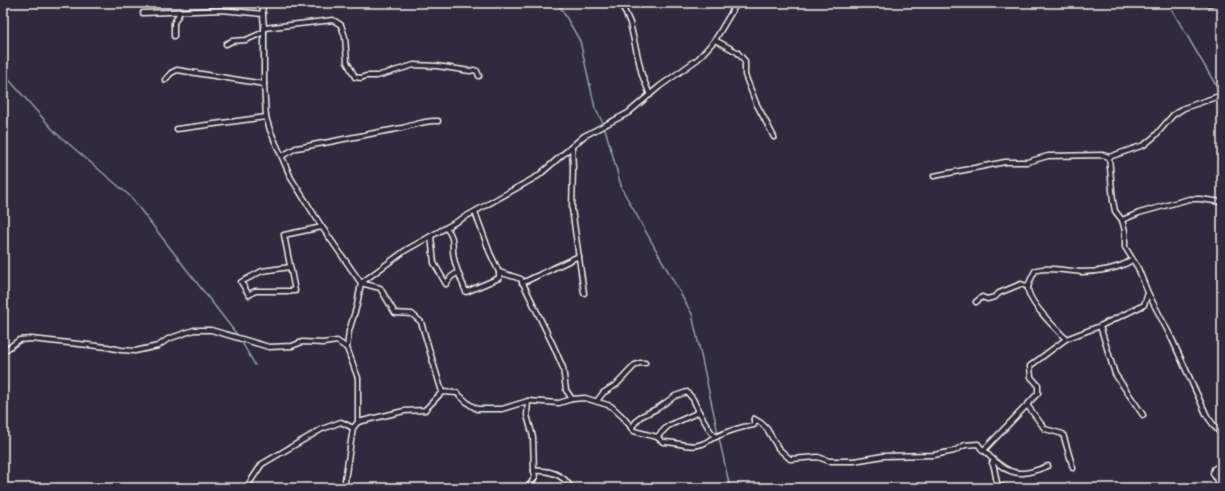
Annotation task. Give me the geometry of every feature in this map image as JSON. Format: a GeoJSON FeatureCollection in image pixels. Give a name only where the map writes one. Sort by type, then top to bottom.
{"type":"FeatureCollection","features":[{"type":"Feature","properties":{"kind":"street"},"geometry":{"type":"LineString","coordinates":[[262,3],[266,117],[270,130],[291,178],[322,227],[361,283],[380,288],[395,313],[412,314],[420,322],[442,392]]}},
{"type":"Feature","properties":{"kind":"street"},"geometry":{"type":"LineString","coordinates":[[621,3],[630,24],[642,75],[650,95]]}},
{"type":"Feature","properties":{"kind":"street"},"geometry":{"type":"LineString","coordinates":[[358,422],[358,378],[347,348],[349,330],[357,305],[361,283],[406,250],[538,176],[584,136],[628,113],[698,59],[715,40],[737,3]]}},
{"type":"Feature","properties":{"kind":"street"},"geometry":{"type":"LineString","coordinates":[[143,13],[222,10],[263,14]]}},
{"type":"Feature","properties":{"kind":"street"},"geometry":{"type":"LineString","coordinates":[[174,36],[174,23],[180,12]]}},
{"type":"Feature","properties":{"kind":"street"},"geometry":{"type":"LineString","coordinates":[[226,44],[232,41],[246,40],[264,30],[333,20],[341,25],[345,37],[347,62],[355,77],[361,78],[366,76],[377,76],[414,65],[437,66],[470,71],[474,70],[477,71],[479,76]]}},
{"type":"Feature","properties":{"kind":"street"},"geometry":{"type":"LineString","coordinates":[[715,40],[737,52],[745,61],[745,75],[756,103],[774,137]]}},
{"type":"Feature","properties":{"kind":"street"},"geometry":{"type":"LineString","coordinates":[[165,80],[171,73],[177,70],[264,84]]}},
{"type":"Feature","properties":{"kind":"street"},"geometry":{"type":"LineString","coordinates":[[934,176],[958,170],[1005,162],[1027,162],[1048,156],[1103,155],[1109,157],[1144,145],[1155,136],[1174,115],[1184,108],[1222,95]]}},
{"type":"Feature","properties":{"kind":"street"},"geometry":{"type":"LineString","coordinates":[[177,129],[266,117]]}},
{"type":"Feature","properties":{"kind":"street"},"geometry":{"type":"LineString","coordinates":[[282,156],[296,148],[404,128],[422,123],[426,120],[438,120]]}},
{"type":"Feature","properties":{"kind":"street"},"geometry":{"type":"LineString","coordinates":[[572,147],[572,209],[584,293]]}},
{"type":"Feature","properties":{"kind":"street"},"geometry":{"type":"LineString","coordinates":[[1109,157],[1113,200],[1115,211],[1122,220],[1125,232],[1125,247],[1138,268],[1148,293],[1172,339],[1207,416],[1222,435]]}},
{"type":"Feature","properties":{"kind":"street"},"geometry":{"type":"LineString","coordinates":[[1122,220],[1139,213],[1189,199],[1222,202]]}},
{"type":"Feature","properties":{"kind":"street"},"geometry":{"type":"LineString","coordinates":[[446,228],[452,235],[454,258],[466,292],[499,278],[499,272],[490,253],[475,212]]}},
{"type":"Feature","properties":{"kind":"street"},"geometry":{"type":"LineString","coordinates":[[290,267],[262,271],[241,282],[249,295],[255,291],[296,291],[284,235],[322,227]]}},
{"type":"Feature","properties":{"kind":"street"},"geometry":{"type":"LineString","coordinates":[[431,236],[434,263],[446,284],[451,277],[458,272]]}},
{"type":"Feature","properties":{"kind":"street"},"geometry":{"type":"LineString","coordinates":[[522,283],[578,256]]}},
{"type":"Feature","properties":{"kind":"street"},"geometry":{"type":"LineString","coordinates":[[1066,339],[1037,308],[1031,298],[1028,287],[1035,270],[1086,271],[1109,269],[1129,263],[1132,260]]}},
{"type":"Feature","properties":{"kind":"street"},"geometry":{"type":"LineString","coordinates":[[499,272],[521,279],[563,368],[566,390],[572,399]]}},
{"type":"Feature","properties":{"kind":"street"},"geometry":{"type":"LineString","coordinates":[[976,302],[982,297],[988,299],[995,297],[999,293],[1021,284],[1028,287]]}},
{"type":"Feature","properties":{"kind":"street"},"geometry":{"type":"LineString","coordinates":[[984,449],[1038,393],[1038,385],[1031,376],[1030,366],[1066,339],[1100,326],[1144,305],[1148,293]]}},
{"type":"Feature","properties":{"kind":"street"},"geometry":{"type":"LineString","coordinates":[[1100,326],[1115,374],[1143,415]]}},
{"type":"Feature","properties":{"kind":"street"},"geometry":{"type":"LineString","coordinates":[[3,352],[20,340],[31,339],[135,351],[158,346],[168,339],[194,330],[211,330],[269,347],[280,345],[292,346],[302,342],[323,343],[337,341],[347,348]]}},
{"type":"Feature","properties":{"kind":"street"},"geometry":{"type":"LineString","coordinates":[[597,401],[603,393],[617,384],[635,365],[645,363]]}},
{"type":"Feature","properties":{"kind":"street"},"geometry":{"type":"LineString","coordinates":[[442,392],[457,393],[477,409],[502,409],[528,401],[558,403],[572,399],[585,398],[611,406],[623,417],[634,431],[657,438],[663,442],[669,441],[677,444],[701,445],[740,427],[754,425],[754,419],[767,429],[778,448],[790,459],[818,457],[829,461],[854,461],[883,456],[934,455],[954,450],[965,445],[978,444],[982,451],[984,449],[994,462],[1004,470],[1020,474],[1040,470],[1048,466]]}},
{"type":"Feature","properties":{"kind":"street"},"geometry":{"type":"LineString","coordinates":[[347,488],[345,480],[353,428],[358,422],[404,411],[425,410],[442,392]]}},
{"type":"Feature","properties":{"kind":"street"},"geometry":{"type":"LineString","coordinates":[[631,428],[640,417],[658,408],[675,396],[687,392],[693,399],[711,432],[716,437]]}},
{"type":"Feature","properties":{"kind":"street"},"geometry":{"type":"LineString","coordinates":[[528,401],[527,415],[533,436],[535,476],[528,488]]}},
{"type":"Feature","properties":{"kind":"street"},"geometry":{"type":"LineString","coordinates":[[1027,406],[1046,429],[1063,434],[1073,468]]}},
{"type":"Feature","properties":{"kind":"street"},"geometry":{"type":"LineString","coordinates":[[657,438],[668,426],[699,412]]}},
{"type":"Feature","properties":{"kind":"street"},"geometry":{"type":"LineString","coordinates":[[246,488],[262,464],[322,429],[341,422],[353,428]]}},
{"type":"Feature","properties":{"kind":"street"},"geometry":{"type":"LineString","coordinates":[[994,462],[992,463],[997,482],[1003,488]]}},
{"type":"Feature","properties":{"kind":"street"},"geometry":{"type":"LineString","coordinates":[[1221,488],[1213,473],[1214,469],[1222,464]]}},
{"type":"Feature","properties":{"kind":"street"},"geometry":{"type":"LineString","coordinates":[[534,471],[544,470],[555,474],[568,482],[571,488]]}},
{"type":"Feature","properties":{"kind":"waterway"},"geometry":{"type":"LineString","coordinates":[[558,3],[580,41],[595,108],[604,125],[622,189],[692,314],[730,488]]}},
{"type":"Feature","properties":{"kind":"waterway"},"geometry":{"type":"LineString","coordinates":[[1168,3],[1217,87],[1218,97],[1222,99]]}},
{"type":"Feature","properties":{"kind":"waterway"},"geometry":{"type":"LineString","coordinates":[[3,73],[56,133],[130,196],[238,336]]}},
{"type":"Feature","properties":{"kind":"waterway"},"geometry":{"type":"LineString","coordinates":[[240,339],[255,365]]}}]}
